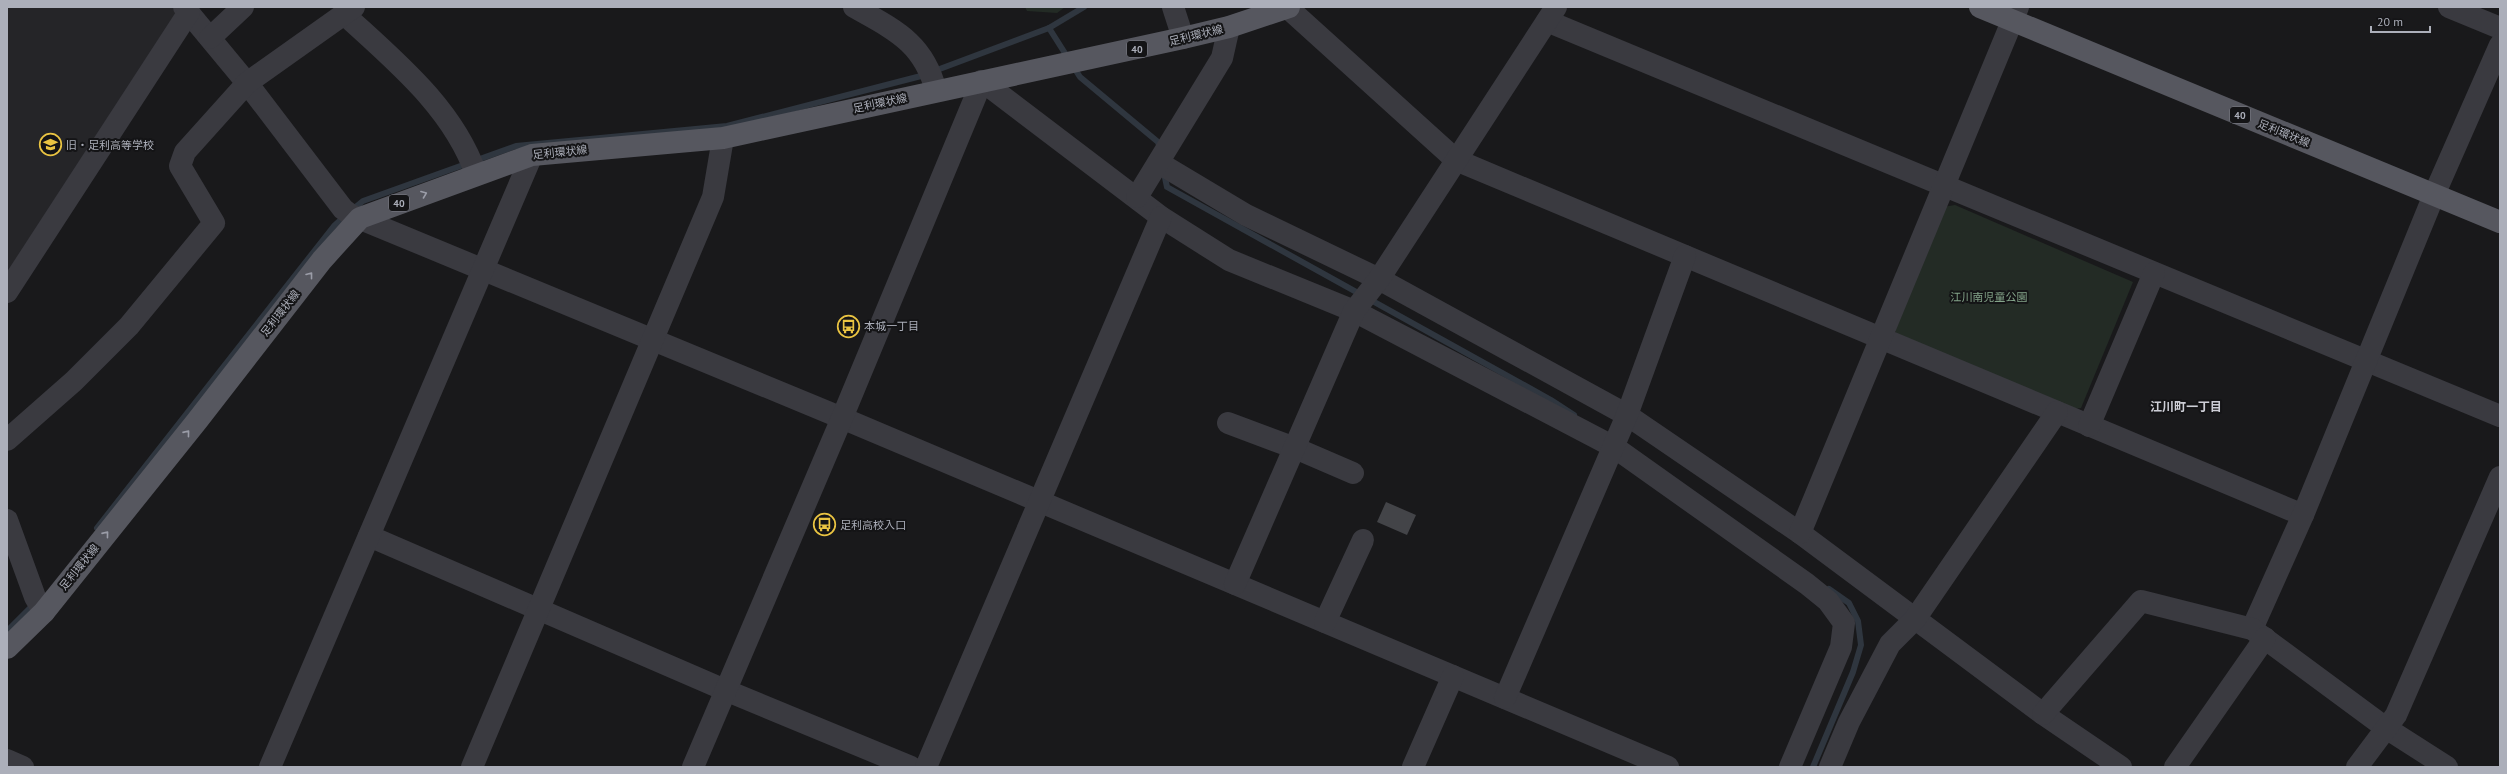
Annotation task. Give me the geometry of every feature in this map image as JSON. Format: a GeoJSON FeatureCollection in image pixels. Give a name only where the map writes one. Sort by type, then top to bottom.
{"type":"FeatureCollection","features":[{"type":"Feature","properties":{"kind":"main road","name":"足利環状線"},"geometry":{"type":"LineString","coordinates":[[7,648],[40,604],[197,421],[322,260],[352,214],[473,165],[532,155],[723,138],[932,78],[982,81],[1229,27],[1288,7]]}},
{"type":"Feature","properties":{"kind":"main road","name":"足利環状線"},"geometry":{"type":"LineString","coordinates":[[1980,7],[2015,14],[2500,222]]}},
{"type":"Feature","properties":{"kind":"street"},"geometry":{"type":"LineString","coordinates":[[210,38],[243,7]]}},
{"type":"Feature","properties":{"kind":"street"},"geometry":{"type":"LineString","coordinates":[[854,7],[899,32],[914,46],[932,78]]}},
{"type":"Feature","properties":{"kind":"street"},"geometry":{"type":"LineString","coordinates":[[1173,7],[1183,38]]}},
{"type":"Feature","properties":{"kind":"street"},"geometry":{"type":"LineString","coordinates":[[1288,7],[1456,160],[2303,515]]}},
{"type":"Feature","properties":{"kind":"street"},"geometry":{"type":"LineString","coordinates":[[2448,7],[2500,28]]}},
{"type":"Feature","properties":{"kind":"street"},"geometry":{"type":"LineString","coordinates":[[7,440],[74,381],[129,326],[214,223],[180,166],[185,152],[247,83],[352,9],[432,99],[473,165]]}},
{"type":"Feature","properties":{"kind":"street"},"geometry":{"type":"LineString","coordinates":[[7,292],[187,10],[352,214],[842,418],[1668,767]]}},
{"type":"Feature","properties":{"kind":"street"},"geometry":{"type":"LineString","coordinates":[[1235,584],[1354,311],[1379,279],[1551,14],[1943,185],[2364,361],[2500,416]]}},
{"type":"Feature","properties":{"kind":"street"},"geometry":{"type":"LineString","coordinates":[[1800,533],[2015,14]]}},
{"type":"Feature","properties":{"kind":"street"},"geometry":{"type":"LineString","coordinates":[[1137,197],[1222,58],[1229,27]]}},
{"type":"Feature","properties":{"kind":"street"},"geometry":{"type":"LineString","coordinates":[[2175,767],[2259,633],[2303,515],[2364,361],[2434,195],[2500,45]]}},
{"type":"Feature","properties":{"kind":"street"},"geometry":{"type":"LineString","coordinates":[[693,767],[842,418],[982,81],[1137,197],[1161,217],[1229,260],[1354,311],[1614,447],[1807,584],[1828,601],[1844,623],[1841,647],[1790,767]]}},
{"type":"Feature","properties":{"kind":"street"},"geometry":{"type":"LineString","coordinates":[[472,767],[654,340],[713,197],[723,138]]}},
{"type":"Feature","properties":{"kind":"street"},"geometry":{"type":"LineString","coordinates":[[270,767],[532,155]]}},
{"type":"Feature","properties":{"kind":"street"},"geometry":{"type":"LineString","coordinates":[[1159,163],[1246,215],[1379,279],[1627,415],[1800,533],[2043,714],[2121,767]]}},
{"type":"Feature","properties":{"kind":"street"},"geometry":{"type":"LineString","coordinates":[[926,767],[1161,217]]}},
{"type":"Feature","properties":{"kind":"street"},"geometry":{"type":"LineString","coordinates":[[1505,698],[1614,447],[1685,256]]}},
{"type":"Feature","properties":{"kind":"street"},"geometry":{"type":"LineString","coordinates":[[2090,426],[2154,273]]}},
{"type":"Feature","properties":{"kind":"street"},"geometry":{"type":"LineString","coordinates":[[1830,767],[1849,722],[1890,644],[1915,618],[2057,412]]}},
{"type":"Feature","properties":{"kind":"street"},"geometry":{"type":"LineString","coordinates":[[1228,423],[1295,448],[1353,474]]}},
{"type":"Feature","properties":{"kind":"street"},"geometry":{"type":"LineString","coordinates":[[2358,767],[2396,715],[2500,477]]}},
{"type":"Feature","properties":{"kind":"street"},"geometry":{"type":"LineString","coordinates":[[7,520],[40,604]]}},
{"type":"Feature","properties":{"kind":"street"},"geometry":{"type":"LineString","coordinates":[[369,536],[725,690],[910,767]]}},
{"type":"Feature","properties":{"kind":"street"},"geometry":{"type":"LineString","coordinates":[[1325,622],[1363,540]]}},
{"type":"Feature","properties":{"kind":"street"},"geometry":{"type":"LineString","coordinates":[[2043,714],[2141,601],[2259,633],[2386,728],[2447,767]]}},
{"type":"Feature","properties":{"kind":"street"},"geometry":{"type":"LineString","coordinates":[[1413,767],[1453,676]]}},
{"type":"Feature","properties":{"kind":"street"},"geometry":{"type":"LineString","coordinates":[[7,760],[23,767]]}},
{"type":"Feature","properties":{"kind":"shaded area","name":"旧・足利高等学校"},"geometry":{"type":"Polygon","coordinates":[[[7,7],[178,7],[179,10],[7,279],[7,7]]]}},
{"type":"Feature","properties":{"kind":"green space"},"geometry":{"type":"Polygon","coordinates":[[[1025,7],[1065,7],[1057,13],[1027,11],[1025,7]]]}},
{"type":"Feature","properties":{"kind":"green space","name":"江川南児童公園"},"geometry":{"type":"Polygon","coordinates":[[[1955,205],[2133,282],[2081,408],[2073,409],[1897,337],[1894,326],[1943,207],[1955,205]]]}},
{"type":"Feature","properties":{"kind":"building"},"geometry":{"type":"Polygon","coordinates":[[[1386,502],[1416,515],[1407,535],[1377,522],[1386,502]]]}},
{"type":"Feature","properties":{"kind":"waterway"},"geometry":{"type":"LineString","coordinates":[[352,210],[363,201],[516,146],[727,126],[921,76],[1049,28],[1084,7]]}},
{"type":"Feature","properties":{"kind":"waterway"},"geometry":{"type":"LineString","coordinates":[[1049,28],[1068,58]]}},
{"type":"Feature","properties":{"kind":"waterway"},"geometry":{"type":"LineString","coordinates":[[1073,66],[1080,77],[1158,142],[1160,148]]}},
{"type":"Feature","properties":{"kind":"waterway"},"geometry":{"type":"LineString","coordinates":[[1164,173],[1167,187],[1551,400],[1574,415]]}},
{"type":"Feature","properties":{"kind":"waterway"},"geometry":{"type":"LineString","coordinates":[[97,528],[334,226],[345,216]]}},
{"type":"Feature","properties":{"kind":"waterway"},"geometry":{"type":"LineString","coordinates":[[1813,767],[1853,672],[1861,645],[1858,621],[1849,603],[1829,589]]}},
{"type":"Feature","properties":{"kind":"waterway"},"geometry":{"type":"LineString","coordinates":[[7,631],[35,603]]}},
{"type":"Feature","properties":{"kind":"place","name":"旧・足利高等学校"},"geometry":{"type":"Point","coordinates":[50,145]}},
{"type":"Feature","properties":{"kind":"place","name":"本城一丁目"},"geometry":{"type":"Point","coordinates":[849,326]}},
{"type":"Feature","properties":{"kind":"place","name":"足利高校入口"},"geometry":{"type":"Point","coordinates":[825,525]}},
{"type":"Feature","properties":{"kind":"district","name":"江川町一丁目"},"geometry":{"type":"Point","coordinates":[2186,407]}}]}
